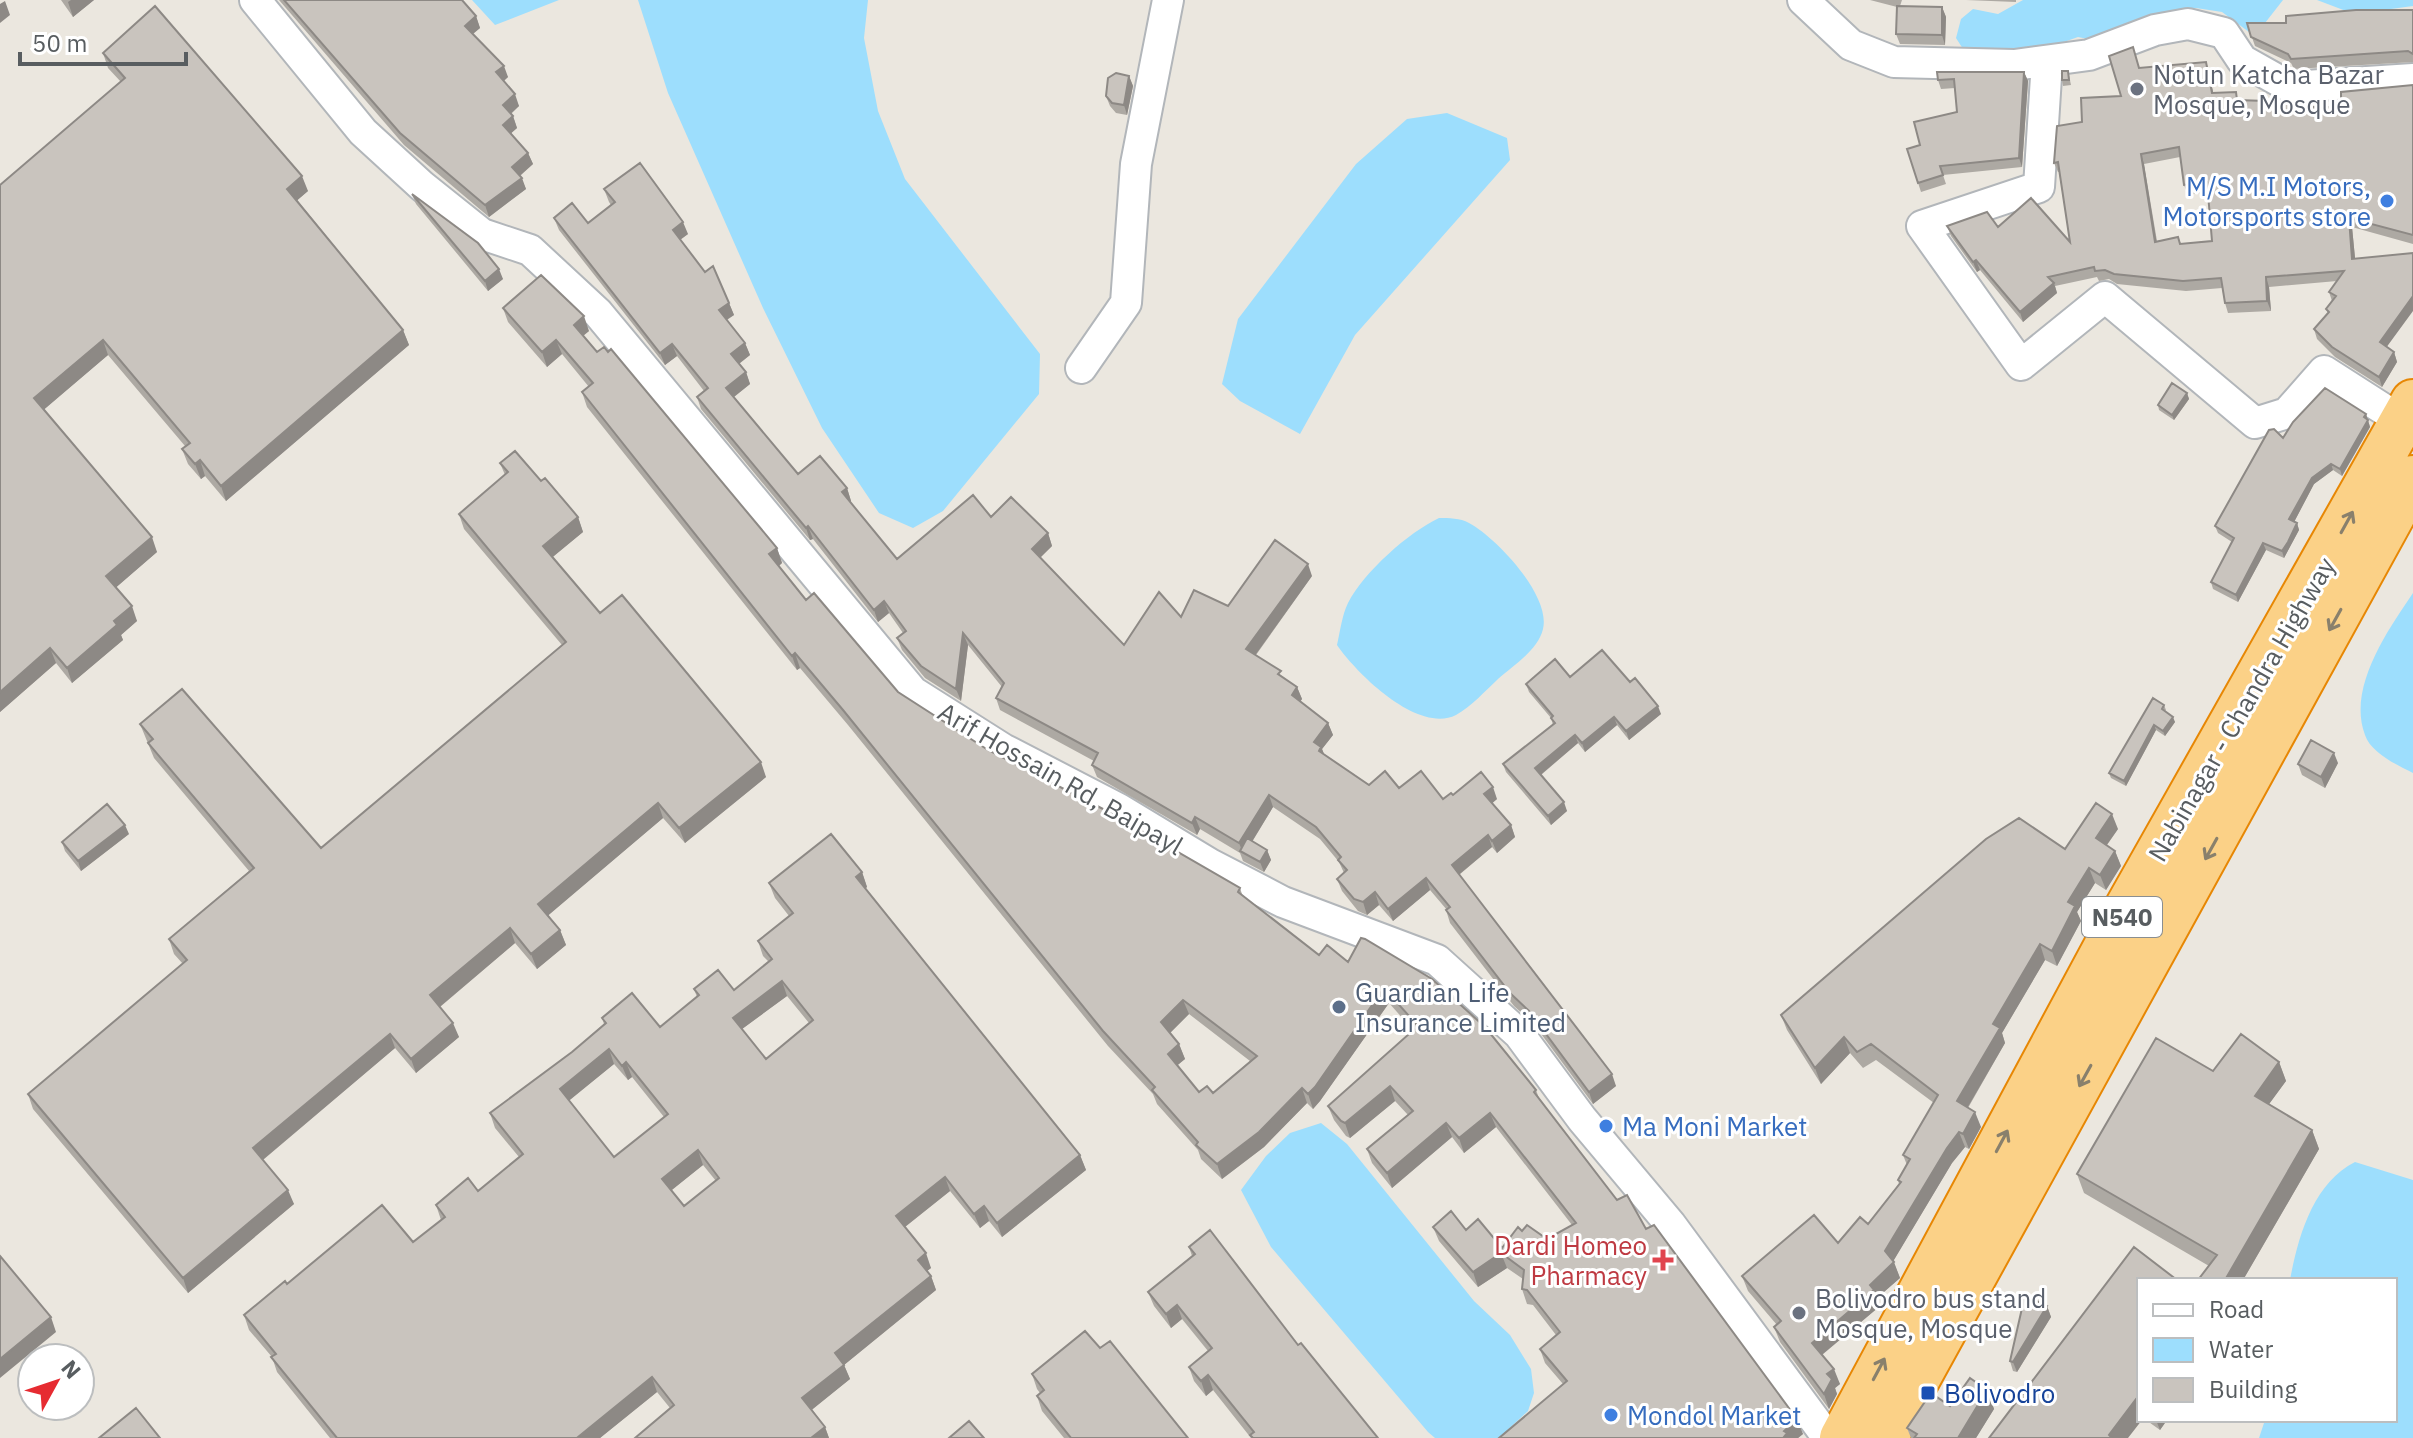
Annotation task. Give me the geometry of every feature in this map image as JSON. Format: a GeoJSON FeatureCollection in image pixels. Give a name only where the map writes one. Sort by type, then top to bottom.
{"type":"FeatureCollection","features":[{"type":"Feature","properties":{"kind":"highway","name":"Nabinagar - Chandra Highway"},"geometry":{"type":"LineString","coordinates":[[1842,1438],[2128,906],[2408,412]]}},
{"type":"Feature","properties":{"kind":"highway","name":"Nabinagar - Chandra Highway"},"geometry":{"type":"LineString","coordinates":[[1885,1438],[2413,478]]}},
{"type":"Feature","properties":{"kind":"street","name":"Arif Hossain Rd, Baipayl"},"geometry":{"type":"LineString","coordinates":[[255,0],[363,132],[422,186],[482,234],[530,250],[598,313],[913,692],[1003,749],[1119,809],[1210,864],[1283,902],[1437,960],[1519,1034],[1582,1119],[1671,1225],[1828,1438]]}},
{"type":"Feature","properties":{"kind":"street"},"geometry":{"type":"LineString","coordinates":[[1081,368],[1126,303],[1136,164],[1168,0]]}},
{"type":"Feature","properties":{"kind":"street"},"geometry":{"type":"LineString","coordinates":[[1803,0],[1851,45],[1894,62],[2014,65],[2047,61],[2089,55],[2155,30],[2188,24],[2224,33],[2242,60],[2290,87],[2413,79]]}},
{"type":"Feature","properties":{"kind":"street"},"geometry":{"type":"LineString","coordinates":[[2047,61],[2039,187],[1922,226],[2021,365],[2105,297],[2255,423],[2287,413],[2324,371],[2408,412]]}},
{"type":"Feature","properties":{"kind":"water"},"geometry":{"type":"Polygon","coordinates":[[[472,0],[559,0],[495,25],[472,0]]]}},
{"type":"Feature","properties":{"kind":"water"},"geometry":{"type":"Polygon","coordinates":[[[638,0],[868,0],[864,38],[878,111],[905,179],[1040,354],[1039,394],[943,511],[913,528],[879,513],[822,428],[763,308],[668,93],[638,0]]]}},
{"type":"Feature","properties":{"kind":"water"},"geometry":{"type":"Polygon","coordinates":[[[2023,0],[2283,0],[2265,23],[2249,32],[2222,12],[2196,8],[2165,13],[2098,41],[2078,37],[2044,49],[1965,52],[1956,38],[1961,19],[1973,9],[1998,14],[2023,0]]]}},
{"type":"Feature","properties":{"kind":"water"},"geometry":{"type":"Polygon","coordinates":[[[2317,0],[2413,0],[2413,6],[2354,14],[2317,0]]]}},
{"type":"Feature","properties":{"kind":"water"},"geometry":{"type":"Polygon","coordinates":[[[1447,113],[1507,138],[1510,160],[1355,335],[1300,434],[1240,401],[1222,384],[1238,319],[1356,164],[1407,119],[1447,113]]]}},
{"type":"Feature","properties":{"kind":"water"},"geometry":{"type":"Polygon","coordinates":[[[1439,518],[1466,521],[1494,541],[1520,569],[1539,601],[1543,616],[1540,637],[1524,657],[1467,708],[1441,719],[1407,709],[1390,698],[1359,671],[1337,645],[1346,608],[1355,591],[1401,543],[1439,518]]]}},
{"type":"Feature","properties":{"kind":"water"},"geometry":{"type":"Polygon","coordinates":[[[2413,593],[2413,773],[2385,758],[2368,741],[2361,717],[2361,698],[2373,660],[2413,593]]]}},
{"type":"Feature","properties":{"kind":"water"},"geometry":{"type":"Polygon","coordinates":[[[1321,1123],[1347,1144],[1474,1301],[1510,1335],[1531,1369],[1534,1393],[1528,1411],[1499,1438],[1435,1438],[1271,1247],[1241,1190],[1266,1156],[1290,1133],[1321,1123]]]}},
{"type":"Feature","properties":{"kind":"water"},"geometry":{"type":"Polygon","coordinates":[[[2355,1162],[2413,1180],[2413,1438],[2259,1438],[2264,1422],[2397,1422],[2397,1278],[2290,1278],[2310,1213],[2328,1183],[2355,1162]]]}},
{"type":"Feature","properties":{"kind":"building"},"geometry":{"type":"Polygon","coordinates":[[[284,0],[462,0],[476,16],[465,26],[504,66],[496,72],[515,94],[503,105],[513,116],[503,125],[528,153],[512,167],[522,178],[485,205],[400,133],[284,0]]]}},
{"type":"Feature","properties":{"kind":"building"},"geometry":{"type":"Polygon","coordinates":[[[155,6],[302,176],[287,189],[403,330],[221,486],[200,460],[195,464],[182,449],[190,443],[103,340],[34,398],[152,537],[106,576],[132,606],[114,621],[117,625],[67,668],[50,648],[0,692],[0,185],[125,78],[103,53],[155,6]]]}},
{"type":"Feature","properties":{"kind":"building"},"geometry":{"type":"Polygon","coordinates":[[[1897,6],[1942,7],[1942,35],[1896,34],[1897,6]]]}},
{"type":"Feature","properties":{"kind":"building"},"geometry":{"type":"Polygon","coordinates":[[[2356,10],[2413,10],[2413,54],[2408,51],[2291,59],[2288,54],[2251,37],[2247,23],[2286,23],[2286,16],[2356,10]]]}},
{"type":"Feature","properties":{"kind":"building"},"geometry":{"type":"Polygon","coordinates":[[[2133,47],[2139,68],[2206,62],[2212,93],[2236,92],[2237,100],[2295,102],[2295,107],[2341,107],[2341,92],[2413,85],[2413,235],[2349,218],[2352,259],[2413,253],[2413,296],[2380,342],[2394,352],[2379,377],[2332,347],[2314,329],[2329,312],[2326,309],[2336,296],[2329,292],[2344,271],[2266,277],[2267,301],[2225,303],[2221,278],[2183,281],[2114,274],[2105,270],[2095,271],[2094,267],[2048,277],[2054,283],[2020,312],[1976,260],[1973,262],[1947,226],[1987,212],[1998,227],[2031,198],[2070,242],[2058,162],[2054,163],[2057,126],[2082,122],[2081,98],[2121,96],[2109,56],[2133,47]],[[2179,147],[2141,154],[2155,242],[2178,237],[2180,244],[2212,241],[2207,182],[2184,185],[2179,147]]]}},
{"type":"Feature","properties":{"kind":"building"},"geometry":{"type":"Polygon","coordinates":[[[2062,71],[2068,71],[2069,80],[2062,80],[2062,71]]]}},
{"type":"Feature","properties":{"kind":"building"},"geometry":{"type":"Polygon","coordinates":[[[1937,72],[2024,72],[2019,158],[1940,166],[1943,175],[1918,183],[1907,149],[1920,145],[1914,122],[1957,112],[1954,79],[1938,80],[1937,72]]]}},
{"type":"Feature","properties":{"kind":"building"},"geometry":{"type":"Polygon","coordinates":[[[1116,73],[1129,76],[1124,105],[1112,103],[1106,96],[1108,78],[1116,73]]]}},
{"type":"Feature","properties":{"kind":"building"},"geometry":{"type":"Polygon","coordinates":[[[640,163],[683,222],[673,230],[705,272],[713,266],[729,303],[719,310],[745,343],[731,354],[746,372],[726,388],[798,474],[820,456],[847,488],[842,492],[897,559],[973,495],[991,517],[1011,497],[1048,533],[1032,549],[1124,645],[1159,592],[1181,617],[1194,590],[1228,606],[1275,540],[1308,564],[1246,649],[1281,671],[1278,674],[1297,687],[1292,695],[1328,723],[1314,742],[1321,747],[1319,751],[1369,785],[1385,771],[1399,788],[1421,771],[1443,799],[1451,793],[1453,795],[1481,772],[1493,787],[1484,794],[1511,825],[1492,841],[1488,835],[1452,865],[1612,1074],[1589,1092],[1529,1011],[1510,993],[1446,910],[1450,907],[1426,878],[1388,909],[1375,892],[1363,902],[1354,899],[1337,879],[1347,870],[1338,860],[1341,857],[1316,827],[1269,795],[1239,843],[1195,817],[1192,823],[1092,765],[1098,753],[996,698],[1004,683],[963,633],[956,689],[921,666],[897,638],[906,631],[884,601],[874,610],[808,526],[806,528],[697,397],[708,388],[672,344],[660,353],[554,218],[572,203],[588,223],[615,202],[604,189],[640,163]]]}},
{"type":"Feature","properties":{"kind":"building"},"geometry":{"type":"Polygon","coordinates":[[[412,194],[478,243],[499,269],[485,281],[412,194]]]}},
{"type":"Feature","properties":{"kind":"building"},"geometry":{"type":"Polygon","coordinates":[[[541,275],[584,316],[574,325],[597,352],[604,347],[608,352],[611,349],[777,548],[769,554],[806,600],[814,593],[898,692],[988,750],[1105,810],[1240,888],[1238,892],[1319,955],[1327,945],[1348,962],[1361,938],[1432,979],[1485,1027],[1617,1200],[1627,1195],[1646,1229],[1654,1225],[1797,1419],[1784,1431],[1787,1433],[1783,1438],[1499,1438],[1567,1381],[1540,1349],[1560,1332],[1527,1290],[1522,1289],[1524,1270],[1501,1253],[1473,1272],[1433,1227],[1451,1211],[1466,1230],[1478,1219],[1502,1248],[1518,1227],[1522,1231],[1527,1225],[1547,1239],[1576,1223],[1490,1113],[1459,1138],[1446,1123],[1387,1173],[1367,1149],[1413,1111],[1390,1086],[1345,1123],[1328,1106],[1418,1026],[1384,988],[1315,1087],[1308,1094],[1302,1088],[1259,1132],[1217,1164],[1196,1145],[1198,1142],[1152,1090],[1155,1087],[1103,1031],[843,710],[795,653],[792,656],[582,392],[593,383],[556,340],[542,352],[503,308],[541,275]],[[1183,1000],[1161,1022],[1179,1044],[1168,1054],[1199,1092],[1207,1086],[1213,1093],[1257,1056],[1183,1000]]]}},
{"type":"Feature","properties":{"kind":"building"},"geometry":{"type":"Polygon","coordinates":[[[2172,383],[2187,393],[2172,415],[2158,405],[2172,383]]]}},
{"type":"Feature","properties":{"kind":"building"},"geometry":{"type":"Polygon","coordinates":[[[2325,388],[2366,414],[2364,417],[2368,420],[2340,469],[2331,464],[2312,478],[2289,519],[2297,523],[2282,551],[2263,543],[2236,595],[2211,582],[2234,538],[2215,526],[2269,430],[2274,429],[2283,438],[2293,422],[2325,388]]]}},
{"type":"Feature","properties":{"kind":"building"},"geometry":{"type":"Polygon","coordinates":[[[515,451],[541,481],[545,478],[578,517],[543,546],[600,613],[622,595],[761,762],[679,828],[658,803],[538,904],[560,930],[531,954],[510,928],[430,995],[453,1023],[411,1059],[390,1034],[253,1148],[288,1190],[183,1278],[28,1094],[187,960],[169,939],[254,868],[148,743],[153,739],[140,724],[182,689],[321,848],[566,642],[459,514],[508,472],[500,463],[515,451]]]}},
{"type":"Feature","properties":{"kind":"building"},"geometry":{"type":"Polygon","coordinates":[[[1602,650],[1630,682],[1635,678],[1658,706],[1626,731],[1614,717],[1582,743],[1575,735],[1535,768],[1564,802],[1548,816],[1503,764],[1555,723],[1551,718],[1553,716],[1526,684],[1555,659],[1570,677],[1602,650]]]}},
{"type":"Feature","properties":{"kind":"building"},"geometry":{"type":"Polygon","coordinates":[[[2153,698],[2164,705],[2162,709],[2173,717],[2163,731],[2154,725],[2124,781],[2109,773],[2153,698]]]}},
{"type":"Feature","properties":{"kind":"building"},"geometry":{"type":"Polygon","coordinates":[[[2311,740],[2334,753],[2321,777],[2298,764],[2311,740]]]}},
{"type":"Feature","properties":{"kind":"building"},"geometry":{"type":"Polygon","coordinates":[[[2096,803],[2112,814],[2096,838],[2115,851],[2100,875],[2089,868],[2068,902],[2075,906],[2052,951],[2040,944],[1993,1024],[2000,1028],[1957,1101],[1975,1112],[1963,1134],[1959,1132],[1947,1148],[1885,1251],[1894,1262],[1870,1285],[1874,1290],[1812,1343],[1834,1369],[1827,1374],[1832,1379],[1824,1394],[1774,1327],[1781,1321],[1742,1276],[1814,1215],[1838,1243],[1860,1217],[1868,1224],[1901,1182],[1898,1180],[1910,1159],[1903,1155],[1938,1095],[1871,1044],[1857,1052],[1844,1037],[1815,1068],[1781,1015],[1986,839],[2019,818],[2065,849],[2096,803]]]}},
{"type":"Feature","properties":{"kind":"building"},"geometry":{"type":"Polygon","coordinates":[[[107,804],[125,825],[78,861],[62,842],[107,804]]]}},
{"type":"Feature","properties":{"kind":"building"},"geometry":{"type":"Polygon","coordinates":[[[831,834],[862,872],[856,877],[1080,1155],[997,1223],[984,1206],[974,1214],[945,1177],[896,1216],[926,1253],[918,1260],[931,1276],[835,1353],[844,1365],[802,1398],[825,1427],[811,1438],[635,1438],[674,1405],[652,1377],[579,1438],[337,1438],[271,1357],[276,1354],[244,1315],[285,1281],[287,1284],[382,1205],[413,1242],[445,1217],[436,1205],[468,1178],[478,1191],[523,1154],[490,1113],[572,1052],[606,1023],[602,1018],[632,993],[660,1027],[699,995],[694,989],[718,970],[734,990],[772,959],[758,941],[793,913],[769,883],[831,834]],[[782,981],[733,1018],[766,1059],[813,1020],[782,981]],[[609,1049],[560,1089],[614,1157],[668,1114],[626,1062],[622,1066],[609,1049]],[[698,1150],[662,1179],[684,1206],[719,1178],[698,1150]]]}},
{"type":"Feature","properties":{"kind":"building"},"geometry":{"type":"Polygon","coordinates":[[[1247,838],[1267,850],[1260,862],[1240,851],[1247,838]]]}},
{"type":"Feature","properties":{"kind":"building"},"geometry":{"type":"Polygon","coordinates":[[[2241,1034],[2279,1062],[2255,1096],[2312,1130],[2226,1278],[2200,1278],[2217,1255],[2077,1174],[2156,1038],[2213,1071],[2241,1034]]]}},
{"type":"Feature","properties":{"kind":"building"},"geometry":{"type":"Polygon","coordinates":[[[1210,1230],[1298,1345],[1301,1343],[1378,1438],[1253,1438],[1250,1435],[1254,1432],[1208,1375],[1201,1381],[1189,1367],[1212,1348],[1177,1305],[1166,1314],[1148,1292],[1195,1254],[1189,1247],[1210,1230]]]}},
{"type":"Feature","properties":{"kind":"building"},"geometry":{"type":"Polygon","coordinates":[[[2134,1247],[2174,1278],[2137,1278],[2137,1400],[2109,1435],[2112,1438],[1989,1438],[2134,1247]]]}},
{"type":"Feature","properties":{"kind":"building"},"geometry":{"type":"Polygon","coordinates":[[[0,1256],[51,1317],[21,1342],[16,1342],[16,1346],[0,1359],[0,1256]]]}},
{"type":"Feature","properties":{"kind":"building"},"geometry":{"type":"Polygon","coordinates":[[[2025,1295],[2047,1306],[2013,1362],[2010,1361],[2025,1295]]]}},
{"type":"Feature","properties":{"kind":"building"},"geometry":{"type":"Polygon","coordinates":[[[1085,1331],[1100,1348],[1110,1341],[1188,1438],[1071,1438],[1037,1396],[1044,1390],[1032,1374],[1085,1331]]]}},
{"type":"Feature","properties":{"kind":"building"},"geometry":{"type":"Polygon","coordinates":[[[1970,1378],[1987,1390],[1958,1438],[1914,1438],[1917,1434],[1907,1428],[1931,1393],[1950,1406],[1970,1378]]]}},
{"type":"Feature","properties":{"kind":"building"},"geometry":{"type":"Polygon","coordinates":[[[136,1408],[160,1438],[99,1438],[136,1408]]]}},
{"type":"Feature","properties":{"kind":"building"},"geometry":{"type":"Polygon","coordinates":[[[969,1421],[984,1438],[949,1438],[969,1421]]]}},
{"type":"Feature","properties":{"kind":"place","name":"Notun Katcha Bazar Mosque, Mosque"},"geometry":{"type":"Point","coordinates":[2137,89]}},
{"type":"Feature","properties":{"kind":"place","name":"M/S M.I Motors, Motorsports store"},"geometry":{"type":"Point","coordinates":[2387,201]}},
{"type":"Feature","properties":{"kind":"place","name":"Guardian Life Insurance Limited"},"geometry":{"type":"Point","coordinates":[1339,1007]}},
{"type":"Feature","properties":{"kind":"place","name":"Ma Moni Market"},"geometry":{"type":"Point","coordinates":[1606,1126]}},
{"type":"Feature","properties":{"kind":"place","name":"Dardi Homeo Pharmacy"},"geometry":{"type":"Point","coordinates":[1663,1260]}},
{"type":"Feature","properties":{"kind":"place","name":"Bolivodro bus stand Mosque, Mosque"},"geometry":{"type":"Point","coordinates":[1799,1313]}},
{"type":"Feature","properties":{"kind":"place","name":"Bolivodro"},"geometry":{"type":"Point","coordinates":[1928,1393]}},
{"type":"Feature","properties":{"kind":"place","name":"Mondol Market"},"geometry":{"type":"Point","coordinates":[1611,1415]}}]}
